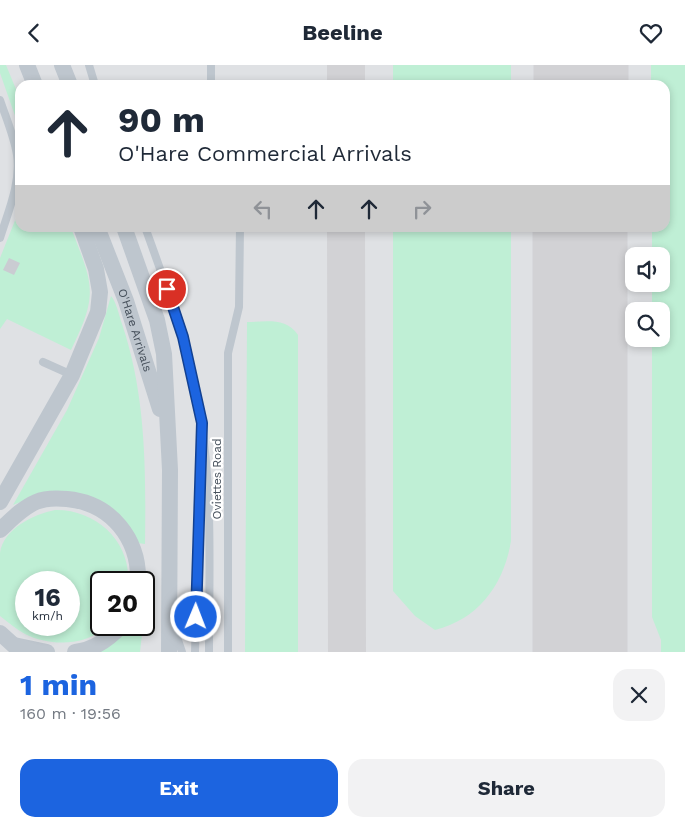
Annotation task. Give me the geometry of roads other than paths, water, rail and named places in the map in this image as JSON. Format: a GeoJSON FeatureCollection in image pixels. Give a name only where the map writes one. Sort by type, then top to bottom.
{"type":"FeatureCollection","features":[{"type":"Feature","properties":{"kind":"street"},"geometry":{"type":"LineString","coordinates":[[27,65],[33,80]]}},
{"type":"Feature","properties":{"kind":"street"},"geometry":{"type":"LineString","coordinates":[[62,65],[68,80]]}},
{"type":"Feature","properties":{"kind":"street"},"geometry":{"type":"LineString","coordinates":[[0,502],[72,375],[98,312],[100,292],[96,269],[83,232]]}},
{"type":"Feature","properties":{"kind":"street","name":"O'Hare Arrivals"},"geometry":{"type":"LineString","coordinates":[[99,232],[145,355],[168,435]]}},
{"type":"Feature","properties":{"kind":"street"},"geometry":{"type":"LineString","coordinates":[[126,232],[157,319],[164,354],[168,435],[169,652]]}},
{"type":"Feature","properties":{"kind":"street"},"geometry":{"type":"LineString","coordinates":[[0,530],[22,510],[38,501],[58,499],[93,505],[119,523],[129,539],[137,559],[138,571]]}},
{"type":"Feature","properties":{"kind":"street"},"geometry":{"type":"LineString","coordinates":[[74,652],[96,646],[112,636]]}},
{"type":"Feature","properties":{"kind":"street"},"geometry":{"type":"LineString","coordinates":[[9,642],[47,652]]}},
{"type":"Feature","properties":{"kind":"lane"},"geometry":{"type":"LineString","coordinates":[[88,65],[93,80]]}},
{"type":"Feature","properties":{"kind":"lane"},"geometry":{"type":"LineString","coordinates":[[211,65],[211,80]]}},
{"type":"Feature","properties":{"kind":"lane"},"geometry":{"type":"LineString","coordinates":[[0,100],[15,146]]}},
{"type":"Feature","properties":{"kind":"lane"},"geometry":{"type":"LineString","coordinates":[[0,238],[15,191]]}},
{"type":"Feature","properties":{"kind":"lane"},"geometry":{"type":"LineString","coordinates":[[147,232],[183,337],[202,423],[209,499],[209,652]]}},
{"type":"Feature","properties":{"kind":"lane","name":"Oviettes Road"},"geometry":{"type":"LineString","coordinates":[[228,652],[228,353],[239,307],[240,232]]}},
{"type":"Feature","properties":{"kind":"lane"},"geometry":{"type":"LineString","coordinates":[[43,362],[72,375]]}},
{"type":"Feature","properties":{"kind":"lane"},"geometry":{"type":"LineString","coordinates":[[195,652],[202,423]]}},
{"type":"Feature","properties":{"kind":"lane"},"geometry":{"type":"LineString","coordinates":[[169,611],[182,652]]}}]}
